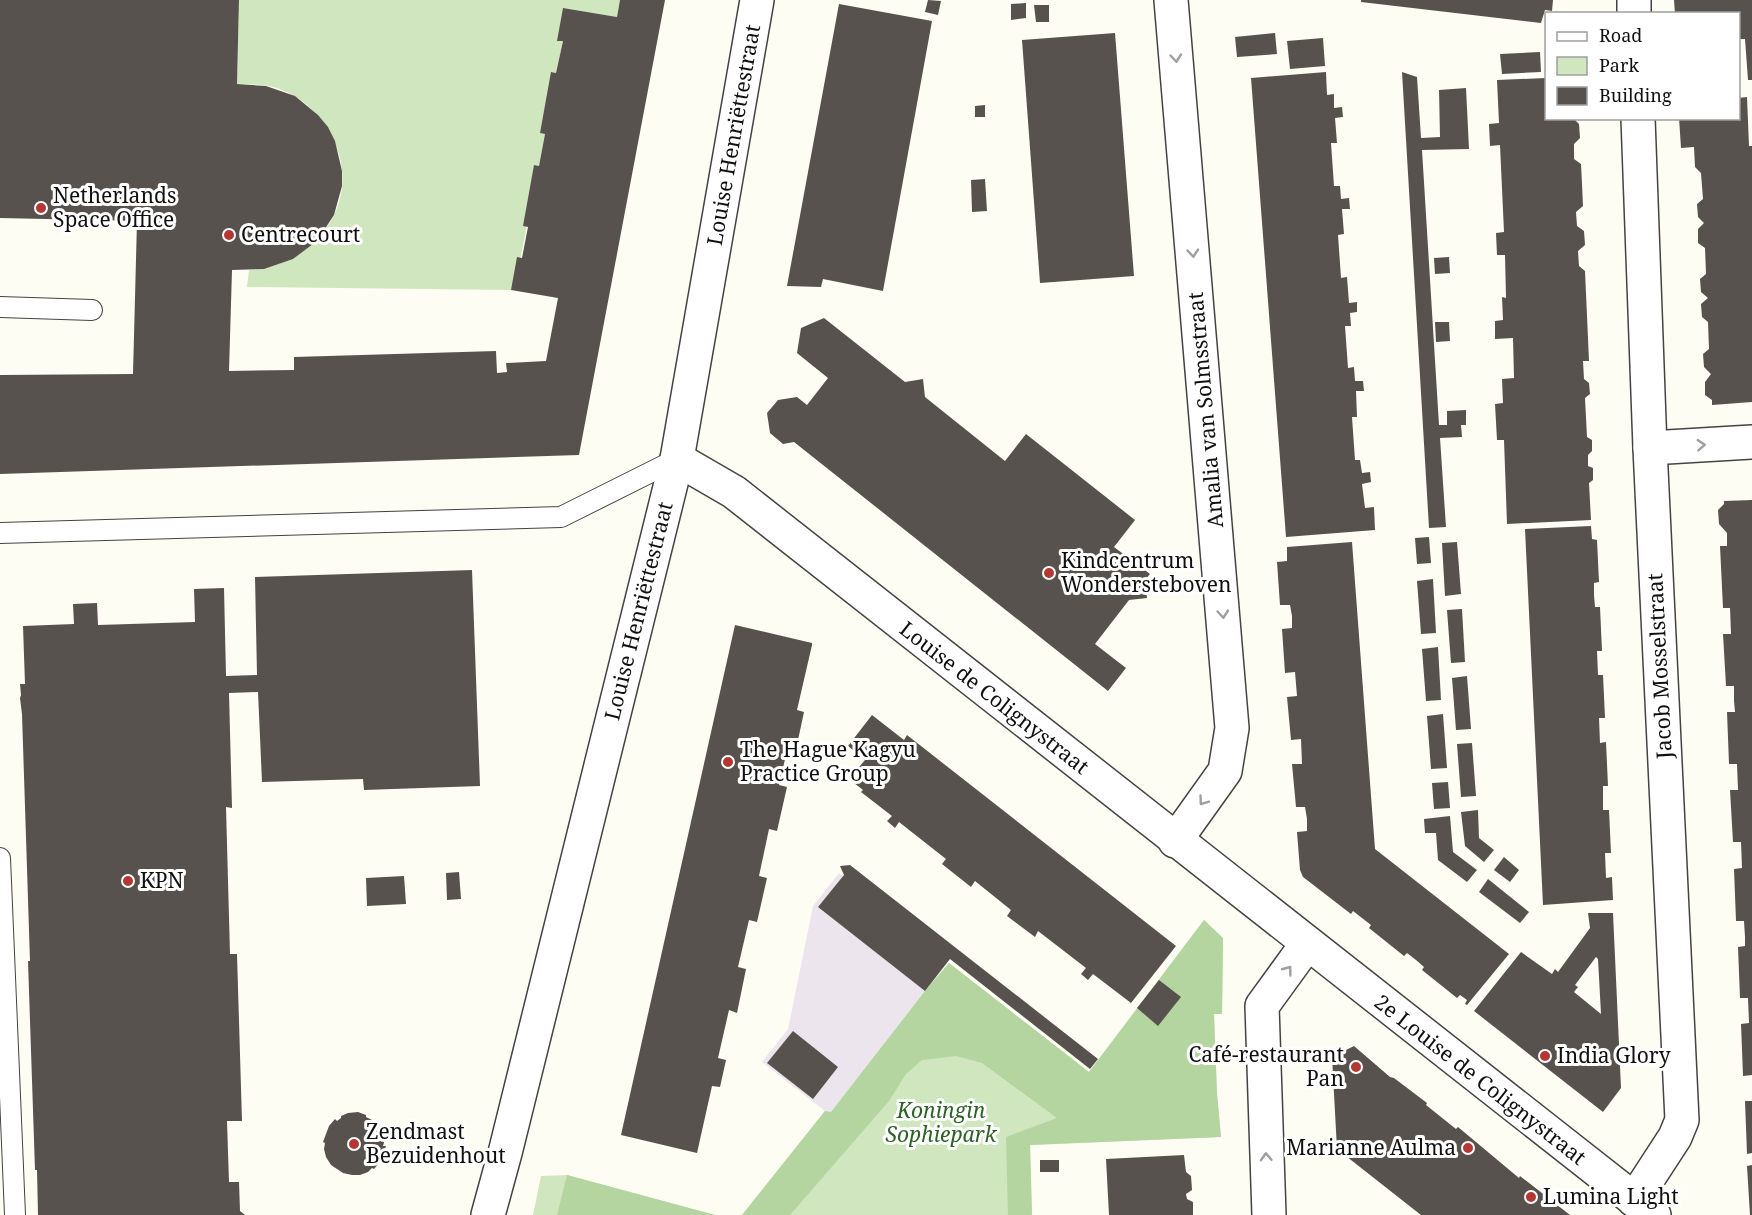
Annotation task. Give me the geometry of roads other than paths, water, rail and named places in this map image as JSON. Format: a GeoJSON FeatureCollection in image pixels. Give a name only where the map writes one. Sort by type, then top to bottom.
{"type":"FeatureCollection","features":[{"type":"Feature","properties":{"kind":"street","name":"Louise Henriëttestraat"},"geometry":{"type":"LineString","coordinates":[[488,1215],[677,459],[757,0]]}},
{"type":"Feature","properties":{"kind":"street","name":"Amalia van Solmsstraat"},"geometry":{"type":"LineString","coordinates":[[1171,0],[1232,728],[1225,771],[1175,841]]}},
{"type":"Feature","properties":{"kind":"street","name":"Jacob Mosselstraat"},"geometry":{"type":"LineString","coordinates":[[1638,120],[1650,448],[1682,1120],[1644,1208]]}},
{"type":"Feature","properties":{"kind":"street"},"geometry":{"type":"LineString","coordinates":[[1650,448],[1752,442]]}},
{"type":"Feature","properties":{"kind":"street","name":"Louise de Colignystraat"},"geometry":{"type":"LineString","coordinates":[[677,459],[734,492],[1307,944]]}},
{"type":"Feature","properties":{"kind":"street"},"geometry":{"type":"LineString","coordinates":[[1269,1215],[1262,1006],[1307,944]]}},
{"type":"Feature","properties":{"kind":"street","name":"2e Louise de Colignystraat"},"geometry":{"type":"LineString","coordinates":[[1307,944],[1644,1208]]}},
{"type":"Feature","properties":{"kind":"lane"},"geometry":{"type":"LineString","coordinates":[[0,307],[92,310]]}},
{"type":"Feature","properties":{"kind":"lane"},"geometry":{"type":"LineString","coordinates":[[0,533],[561,517],[677,459]]}},
{"type":"Feature","properties":{"kind":"lane"},"geometry":{"type":"LineString","coordinates":[[0,858],[15,1215]]}},
{"type":"Feature","properties":{"kind":"place","name":"Netherlands Space Office"},"geometry":{"type":"Point","coordinates":[41,208]}},
{"type":"Feature","properties":{"kind":"place","name":"Centrecourt"},"geometry":{"type":"Point","coordinates":[229,235]}},
{"type":"Feature","properties":{"kind":"place","name":"Kindcentrum Wondersteboven"},"geometry":{"type":"Point","coordinates":[1049,573]}},
{"type":"Feature","properties":{"kind":"place","name":"The Hague Kagyu Practice Group"},"geometry":{"type":"Point","coordinates":[728,762]}},
{"type":"Feature","properties":{"kind":"place","name":"KPN"},"geometry":{"type":"Point","coordinates":[128,881]}},
{"type":"Feature","properties":{"kind":"place","name":"India Glory"},"geometry":{"type":"Point","coordinates":[1545,1056]}},
{"type":"Feature","properties":{"kind":"place","name":"Café-restaurant Pan"},"geometry":{"type":"Point","coordinates":[1356,1067]}},
{"type":"Feature","properties":{"kind":"place","name":"Zendmast Bezuidenhout"},"geometry":{"type":"Point","coordinates":[354,1144]}},
{"type":"Feature","properties":{"kind":"place","name":"Marianne Aulma"},"geometry":{"type":"Point","coordinates":[1468,1148]}},
{"type":"Feature","properties":{"kind":"place","name":"Lumina Light"},"geometry":{"type":"Point","coordinates":[1531,1197]}},
{"type":"Feature","properties":{"kind":"park label","name":"Koningin Sophiepark"},"geometry":{"type":"Point","coordinates":[941,1123]}}]}
